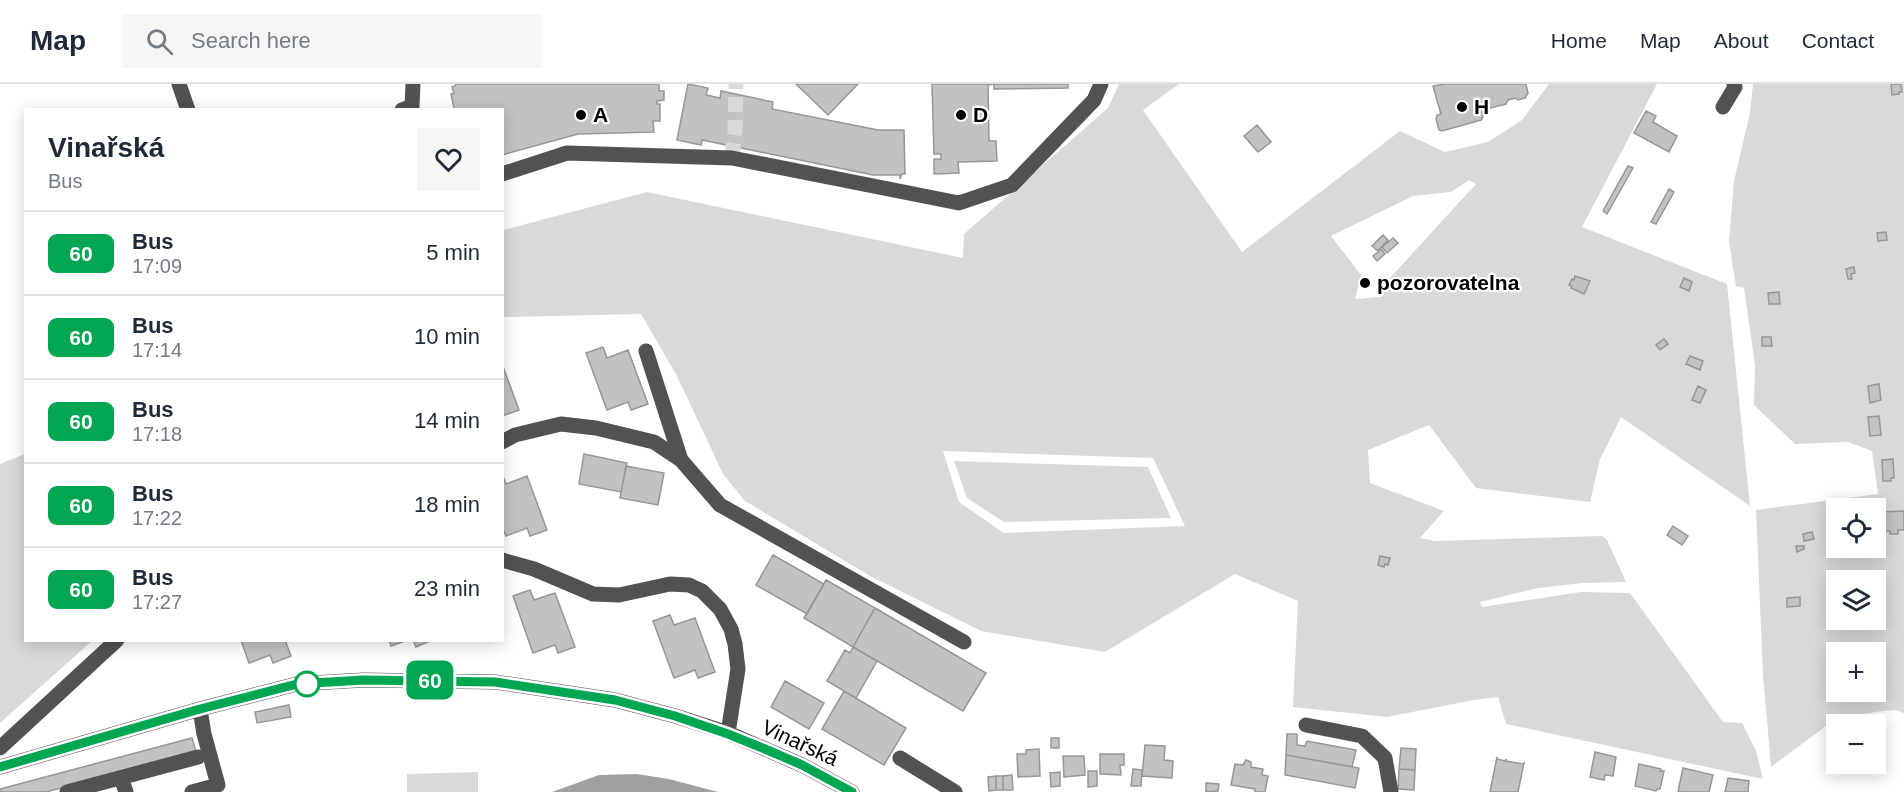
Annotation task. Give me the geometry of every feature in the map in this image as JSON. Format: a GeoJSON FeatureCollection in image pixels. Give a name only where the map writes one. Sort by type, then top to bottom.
{"type":"FeatureCollection","features":[{"type":"Feature","properties":{"kind":"street"},"geometry":{"type":"LineString","coordinates":[[178,84],[187,108]]}},
{"type":"Feature","properties":{"kind":"street"},"geometry":{"type":"LineString","coordinates":[[407,108],[412,106],[413,84]]}},
{"type":"Feature","properties":{"kind":"street"},"geometry":{"type":"LineString","coordinates":[[504,173],[567,153],[732,158],[959,203],[1012,185],[1094,100],[1101,84]]}},
{"type":"Feature","properties":{"kind":"street"},"geometry":{"type":"LineString","coordinates":[[1723,107],[1735,87],[1734,84]]}},
{"type":"Feature","properties":{"kind":"street"},"geometry":{"type":"LineString","coordinates":[[646,351],[681,460]]}},
{"type":"Feature","properties":{"kind":"street"},"geometry":{"type":"LineString","coordinates":[[504,441],[515,435],[561,424],[596,428],[654,442],[681,460],[720,505],[964,642]]}},
{"type":"Feature","properties":{"kind":"street","name":"Vinařská"},"geometry":{"type":"LineString","coordinates":[[504,561],[534,569],[593,594],[619,595],[670,584],[689,585],[702,591],[720,609],[731,629],[735,644],[738,669],[728,734]]}},
{"type":"Feature","properties":{"kind":"street"},"geometry":{"type":"LineString","coordinates":[[0,748],[115,642]]}},
{"type":"Feature","properties":{"kind":"street","name":"Vinařská"},"geometry":{"type":"LineString","coordinates":[[0,766],[297,684],[363,680],[495,682],[615,700],[675,716],[728,734],[802,765],[852,792]]}},
{"type":"Feature","properties":{"kind":"street"},"geometry":{"type":"LineString","coordinates":[[192,792],[218,785],[204,734],[200,709]]}},
{"type":"Feature","properties":{"kind":"street"},"geometry":{"type":"LineString","coordinates":[[1306,725],[1362,736],[1385,758],[1391,792]]}},
{"type":"Feature","properties":{"kind":"street"},"geometry":{"type":"LineString","coordinates":[[67,792],[123,785],[198,757]]}},
{"type":"Feature","properties":{"kind":"street"},"geometry":{"type":"LineString","coordinates":[[900,758],[955,792]]}},
{"type":"Feature","properties":{"kind":"shaded area"},"geometry":{"type":"Polygon","coordinates":[[[1119,84],[1179,84],[1143,110],[1242,252],[1400,131],[1445,152],[1488,142],[1522,120],[1549,84],[1657,84],[1582,227],[1727,284],[1750,506],[1621,417],[1600,459],[1590,502],[1476,488],[1429,425],[1368,450],[1370,483],[1444,511],[1420,538],[1435,541],[1602,536],[1607,540],[1626,582],[1582,583],[1538,588],[1480,602],[1482,607],[1581,592],[1630,593],[1723,722],[1742,723],[1756,751],[1763,779],[1506,724],[1498,697],[1387,717],[1293,707],[1298,601],[1235,574],[1105,652],[981,631],[870,576],[745,501],[723,474],[677,376],[641,314],[504,317],[504,230],[647,192],[963,258],[964,234],[1108,108],[1119,84]],[[1469,180],[1451,192],[1413,196],[1331,236],[1361,275],[1355,299],[1381,297],[1389,279],[1476,184],[1469,180]],[[943,451],[959,502],[1004,533],[1185,526],[1153,458],[943,451]]]}},
{"type":"Feature","properties":{"kind":"shaded area"},"geometry":{"type":"Polygon","coordinates":[[[1753,84],[1904,84],[1904,713],[1895,710],[1867,714],[1826,714],[1826,726],[1771,767],[1763,675],[1756,510],[1826,501],[1826,558],[1886,558],[1886,498],[1848,498],[1878,494],[1872,451],[1848,442],[1795,444],[1754,405],[1755,365],[1744,288],[1736,286],[1729,242],[1734,181],[1750,113],[1753,84]]]}},
{"type":"Feature","properties":{"kind":"shaded area"},"geometry":{"type":"Polygon","coordinates":[[[24,454],[24,642],[91,642],[0,723],[0,464],[24,454]]]}},
{"type":"Feature","properties":{"kind":"shaded area"},"geometry":{"type":"Polygon","coordinates":[[[954,461],[1148,467],[1171,518],[1004,522],[967,498],[954,461]]]}},
{"type":"Feature","properties":{"kind":"shaded area"},"geometry":{"type":"Polygon","coordinates":[[[478,772],[478,792],[407,792],[407,774],[478,772]]]}},
{"type":"Feature","properties":{"kind":"shaded area"},"geometry":{"type":"Polygon","coordinates":[[[637,774],[669,779],[718,792],[552,792],[599,775],[637,774]]]}},
{"type":"Feature","properties":{"kind":"building","name":"A"},"geometry":{"type":"Polygon","coordinates":[[[456,84],[659,84],[659,91],[664,91],[664,100],[657,101],[657,104],[660,104],[660,121],[653,121],[654,132],[578,134],[504,154],[504,108],[454,108],[451,94],[454,93],[452,87],[456,84]]]}},
{"type":"Feature","properties":{"kind":"building"},"geometry":{"type":"Polygon","coordinates":[[[688,84],[708,88],[706,95],[720,98],[721,91],[773,102],[772,109],[878,130],[904,130],[905,174],[902,174],[900,179],[900,175],[873,175],[702,140],[701,145],[677,140],[688,84]]]}},
{"type":"Feature","properties":{"kind":"building"},"geometry":{"type":"Polygon","coordinates":[[[796,84],[858,84],[828,115],[796,84]]]}},
{"type":"Feature","properties":{"kind":"building","name":"D"},"geometry":{"type":"Polygon","coordinates":[[[932,84],[994,84],[988,85],[989,141],[996,141],[997,161],[958,162],[959,173],[934,174],[934,159],[941,159],[941,154],[934,154],[932,84]]]}},
{"type":"Feature","properties":{"kind":"building"},"geometry":{"type":"Polygon","coordinates":[[[994,84],[1068,84],[1068,88],[994,89],[994,84]]]}},
{"type":"Feature","properties":{"kind":"building","name":"H"},"geometry":{"type":"Polygon","coordinates":[[[1526,84],[1528,93],[1525,98],[1518,100],[1515,98],[1508,100],[1506,104],[1481,108],[1483,117],[1481,120],[1442,131],[1439,130],[1436,119],[1437,115],[1441,114],[1433,86],[1526,84]]]}},
{"type":"Feature","properties":{"kind":"building"},"geometry":{"type":"Polygon","coordinates":[[[1891,84],[1901,84],[1902,92],[1892,95],[1891,84]]]}},
{"type":"Feature","properties":{"kind":"building"},"geometry":{"type":"Polygon","coordinates":[[[1646,111],[1656,116],[1653,122],[1677,136],[1669,152],[1634,133],[1646,111]]]}},
{"type":"Feature","properties":{"kind":"building"},"geometry":{"type":"Polygon","coordinates":[[[1257,125],[1271,142],[1258,152],[1244,136],[1257,125]]]}},
{"type":"Feature","properties":{"kind":"building"},"geometry":{"type":"Polygon","coordinates":[[[1628,166],[1633,168],[1607,214],[1603,211],[1628,166]]]}},
{"type":"Feature","properties":{"kind":"building"},"geometry":{"type":"Polygon","coordinates":[[[1669,189],[1674,192],[1656,224],[1651,222],[1669,189]]]}},
{"type":"Feature","properties":{"kind":"building"},"geometry":{"type":"Polygon","coordinates":[[[1886,232],[1887,240],[1878,241],[1877,233],[1886,232]]]}},
{"type":"Feature","properties":{"kind":"building"},"geometry":{"type":"Polygon","coordinates":[[[1383,235],[1388,240],[1378,251],[1372,246],[1383,235]]]}},
{"type":"Feature","properties":{"kind":"building"},"geometry":{"type":"Polygon","coordinates":[[[1393,238],[1398,243],[1387,253],[1382,247],[1393,238]]]}},
{"type":"Feature","properties":{"kind":"building"},"geometry":{"type":"Polygon","coordinates":[[[1381,249],[1385,254],[1377,261],[1373,256],[1381,249]]]}},
{"type":"Feature","properties":{"kind":"building"},"geometry":{"type":"Polygon","coordinates":[[[1854,267],[1855,273],[1851,274],[1852,279],[1848,279],[1846,269],[1854,267]]]}},
{"type":"Feature","properties":{"kind":"building"},"geometry":{"type":"Polygon","coordinates":[[[1575,276],[1590,281],[1584,294],[1569,285],[1575,276]]]}},
{"type":"Feature","properties":{"kind":"building"},"geometry":{"type":"Polygon","coordinates":[[[1684,278],[1692,282],[1689,291],[1680,287],[1684,278]]]}},
{"type":"Feature","properties":{"kind":"building","name":"pozorovatelna"},"geometry":{"type":"Polygon","coordinates":[[[1366,279],[1369,282],[1368,286],[1363,287],[1362,281],[1366,279]]]}},
{"type":"Feature","properties":{"kind":"building"},"geometry":{"type":"Polygon","coordinates":[[[1779,292],[1780,304],[1769,304],[1768,293],[1779,292]]]}},
{"type":"Feature","properties":{"kind":"building"},"geometry":{"type":"Polygon","coordinates":[[[1762,337],[1771,337],[1772,346],[1762,346],[1762,337]]]}},
{"type":"Feature","properties":{"kind":"building"},"geometry":{"type":"Polygon","coordinates":[[[1664,339],[1668,344],[1660,350],[1656,345],[1664,339]]]}},
{"type":"Feature","properties":{"kind":"building"},"geometry":{"type":"Polygon","coordinates":[[[603,347],[607,358],[628,350],[648,404],[631,410],[628,402],[607,410],[586,353],[603,347]]]}},
{"type":"Feature","properties":{"kind":"building"},"geometry":{"type":"Polygon","coordinates":[[[1690,356],[1703,361],[1700,370],[1686,364],[1690,356]]]}},
{"type":"Feature","properties":{"kind":"building"},"geometry":{"type":"Polygon","coordinates":[[[504,369],[519,410],[504,415],[504,369]]]}},
{"type":"Feature","properties":{"kind":"building"},"geometry":{"type":"Polygon","coordinates":[[[1879,384],[1881,400],[1870,403],[1868,386],[1879,384]]]}},
{"type":"Feature","properties":{"kind":"building"},"geometry":{"type":"Polygon","coordinates":[[[1698,386],[1706,390],[1700,403],[1692,400],[1698,386]]]}},
{"type":"Feature","properties":{"kind":"building"},"geometry":{"type":"Polygon","coordinates":[[[1879,416],[1881,435],[1870,436],[1868,417],[1879,416]]]}},
{"type":"Feature","properties":{"kind":"building"},"geometry":{"type":"Polygon","coordinates":[[[584,454],[627,463],[621,492],[579,484],[584,454]]]}},
{"type":"Feature","properties":{"kind":"building"},"geometry":{"type":"Polygon","coordinates":[[[1893,459],[1894,478],[1891,478],[1891,481],[1883,481],[1882,460],[1893,459]]]}},
{"type":"Feature","properties":{"kind":"building"},"geometry":{"type":"Polygon","coordinates":[[[626,466],[664,473],[658,505],[620,498],[626,466]]]}},
{"type":"Feature","properties":{"kind":"building"},"geometry":{"type":"Polygon","coordinates":[[[527,476],[547,530],[530,536],[527,528],[506,536],[504,532],[504,479],[506,484],[527,476]]]}},
{"type":"Feature","properties":{"kind":"building"},"geometry":{"type":"Polygon","coordinates":[[[1904,511],[1904,530],[1898,530],[1898,534],[1890,534],[1890,531],[1886,531],[1886,512],[1904,511]]]}},
{"type":"Feature","properties":{"kind":"building"},"geometry":{"type":"Polygon","coordinates":[[[1673,526],[1688,536],[1682,545],[1667,535],[1673,526]]]}},
{"type":"Feature","properties":{"kind":"building"},"geometry":{"type":"Polygon","coordinates":[[[1812,532],[1814,539],[1804,541],[1803,534],[1812,532]]]}},
{"type":"Feature","properties":{"kind":"building"},"geometry":{"type":"Polygon","coordinates":[[[1796,546],[1804,546],[1804,549],[1797,552],[1796,546]]]}},
{"type":"Feature","properties":{"kind":"building"},"geometry":{"type":"Polygon","coordinates":[[[773,555],[824,584],[807,614],[756,585],[773,555]]]}},
{"type":"Feature","properties":{"kind":"building"},"geometry":{"type":"Polygon","coordinates":[[[1380,556],[1390,558],[1388,565],[1385,564],[1384,567],[1378,565],[1380,556]]]}},
{"type":"Feature","properties":{"kind":"building"},"geometry":{"type":"Polygon","coordinates":[[[826,580],[875,608],[853,647],[804,618],[826,580]]]}},
{"type":"Feature","properties":{"kind":"building"},"geometry":{"type":"Polygon","coordinates":[[[530,590],[534,600],[555,593],[575,647],[558,653],[555,645],[533,653],[513,596],[530,590]]]}},
{"type":"Feature","properties":{"kind":"building"},"geometry":{"type":"Polygon","coordinates":[[[1800,597],[1800,606],[1787,607],[1787,598],[1800,597]]]}},
{"type":"Feature","properties":{"kind":"building"},"geometry":{"type":"Polygon","coordinates":[[[875,608],[986,673],[963,711],[853,647],[875,608]]]}},
{"type":"Feature","properties":{"kind":"building"},"geometry":{"type":"Polygon","coordinates":[[[670,615],[674,625],[695,618],[715,672],[698,678],[695,670],[674,678],[653,621],[670,615]]]}},
{"type":"Feature","properties":{"kind":"building"},"geometry":{"type":"Polygon","coordinates":[[[242,642],[286,642],[291,656],[273,663],[270,655],[249,663],[242,642]]]}},
{"type":"Feature","properties":{"kind":"building"},"geometry":{"type":"Polygon","coordinates":[[[390,642],[402,642],[391,646],[390,642]]]}},
{"type":"Feature","properties":{"kind":"building"},"geometry":{"type":"Polygon","coordinates":[[[414,642],[427,642],[416,647],[414,642]]]}},
{"type":"Feature","properties":{"kind":"building"},"geometry":{"type":"Polygon","coordinates":[[[853,647],[877,661],[856,698],[827,681],[845,650],[850,653],[853,647]]]}},
{"type":"Feature","properties":{"kind":"building"},"geometry":{"type":"Polygon","coordinates":[[[785,681],[824,703],[809,729],[771,707],[785,681]]]}},
{"type":"Feature","properties":{"kind":"building"},"geometry":{"type":"Polygon","coordinates":[[[844,691],[906,728],[884,765],[822,729],[844,691]]]}},
{"type":"Feature","properties":{"kind":"building"},"geometry":{"type":"Polygon","coordinates":[[[289,705],[291,717],[257,723],[255,712],[289,705]]]}},
{"type":"Feature","properties":{"kind":"building"},"geometry":{"type":"Polygon","coordinates":[[[1287,734],[1297,734],[1297,745],[1305,746],[1307,741],[1356,750],[1352,767],[1286,755],[1287,734]]]}},
{"type":"Feature","properties":{"kind":"building"},"geometry":{"type":"Polygon","coordinates":[[[192,738],[196,752],[46,792],[0,792],[0,789],[192,738]]]}},
{"type":"Feature","properties":{"kind":"building"},"geometry":{"type":"Polygon","coordinates":[[[1051,738],[1059,738],[1059,748],[1051,748],[1051,738]]]}},
{"type":"Feature","properties":{"kind":"building"},"geometry":{"type":"Polygon","coordinates":[[[1145,745],[1165,746],[1164,760],[1173,761],[1172,778],[1142,776],[1145,745]]]}},
{"type":"Feature","properties":{"kind":"building"},"geometry":{"type":"Polygon","coordinates":[[[1401,748],[1416,749],[1415,770],[1399,769],[1401,748]]]}},
{"type":"Feature","properties":{"kind":"building"},"geometry":{"type":"Polygon","coordinates":[[[1039,749],[1040,776],[1018,777],[1017,754],[1026,754],[1026,750],[1039,749]]]}},
{"type":"Feature","properties":{"kind":"building"},"geometry":{"type":"Polygon","coordinates":[[[1595,752],[1616,757],[1613,776],[1605,775],[1604,780],[1590,777],[1595,752]]]}},
{"type":"Feature","properties":{"kind":"building"},"geometry":{"type":"Polygon","coordinates":[[[1100,754],[1124,754],[1124,765],[1120,765],[1121,775],[1100,774],[1100,754]]]}},
{"type":"Feature","properties":{"kind":"building"},"geometry":{"type":"Polygon","coordinates":[[[1286,755],[1359,768],[1355,788],[1285,775],[1286,755]]]}},
{"type":"Feature","properties":{"kind":"building"},"geometry":{"type":"Polygon","coordinates":[[[1063,756],[1084,756],[1085,775],[1064,777],[1063,756]]]}},
{"type":"Feature","properties":{"kind":"building"},"geometry":{"type":"Polygon","coordinates":[[[1497,757],[1505,761],[1506,759],[1506,761],[1524,763],[1518,792],[1490,792],[1497,757]]]}},
{"type":"Feature","properties":{"kind":"building"},"geometry":{"type":"Polygon","coordinates":[[[1246,760],[1251,762],[1251,767],[1263,769],[1262,775],[1268,776],[1265,792],[1255,792],[1255,789],[1231,785],[1235,764],[1243,765],[1246,760]]]}},
{"type":"Feature","properties":{"kind":"building"},"geometry":{"type":"Polygon","coordinates":[[[1639,764],[1664,771],[1660,789],[1656,791],[1635,786],[1639,764]]]}},
{"type":"Feature","properties":{"kind":"building"},"geometry":{"type":"Polygon","coordinates":[[[1683,768],[1713,775],[1709,792],[1678,792],[1683,768]]]}},
{"type":"Feature","properties":{"kind":"building"},"geometry":{"type":"Polygon","coordinates":[[[1133,769],[1142,770],[1141,786],[1131,786],[1133,769]]]}},
{"type":"Feature","properties":{"kind":"building"},"geometry":{"type":"Polygon","coordinates":[[[1399,769],[1415,770],[1414,790],[1398,789],[1399,769]]]}},
{"type":"Feature","properties":{"kind":"building"},"geometry":{"type":"Polygon","coordinates":[[[1088,771],[1097,771],[1097,786],[1088,787],[1088,771]]]}},
{"type":"Feature","properties":{"kind":"building"},"geometry":{"type":"Polygon","coordinates":[[[1060,772],[1060,786],[1051,787],[1050,773],[1060,772]]]}},
{"type":"Feature","properties":{"kind":"building"},"geometry":{"type":"Polygon","coordinates":[[[1012,775],[1013,790],[1003,790],[1003,776],[1012,775]]]}},
{"type":"Feature","properties":{"kind":"building"},"geometry":{"type":"Polygon","coordinates":[[[996,776],[1003,776],[1003,790],[996,790],[996,776]]]}},
{"type":"Feature","properties":{"kind":"building"},"geometry":{"type":"Polygon","coordinates":[[[996,776],[996,790],[989,791],[988,777],[996,776]]]}},
{"type":"Feature","properties":{"kind":"building"},"geometry":{"type":"Polygon","coordinates":[[[1728,778],[1749,781],[1748,792],[1725,792],[1728,778]]]}},
{"type":"Feature","properties":{"kind":"building"},"geometry":{"type":"Polygon","coordinates":[[[1206,783],[1219,784],[1218,791],[1206,792],[1206,783]]]}},
{"type":"Feature","properties":{"kind":"tunnel"},"geometry":{"type":"LineString","coordinates":[[732,158],[736,84]]}},
{"type":"Feature","properties":{"kind":"bus line","name":"60"},"geometry":{"type":"LineString","coordinates":[[0,767],[200,709],[297,684],[363,680],[495,682],[615,700],[675,716],[765,749],[802,765],[852,792]]}},
{"type":"Feature","properties":{"kind":"place","name":"H"},"geometry":{"type":"Point","coordinates":[1462,107]}},
{"type":"Feature","properties":{"kind":"place","name":"A"},"geometry":{"type":"Point","coordinates":[581,115]}},
{"type":"Feature","properties":{"kind":"place","name":"D"},"geometry":{"type":"Point","coordinates":[961,115]}},
{"type":"Feature","properties":{"kind":"place","name":"pozorovatelna"},"geometry":{"type":"Point","coordinates":[1365,283]}}]}
